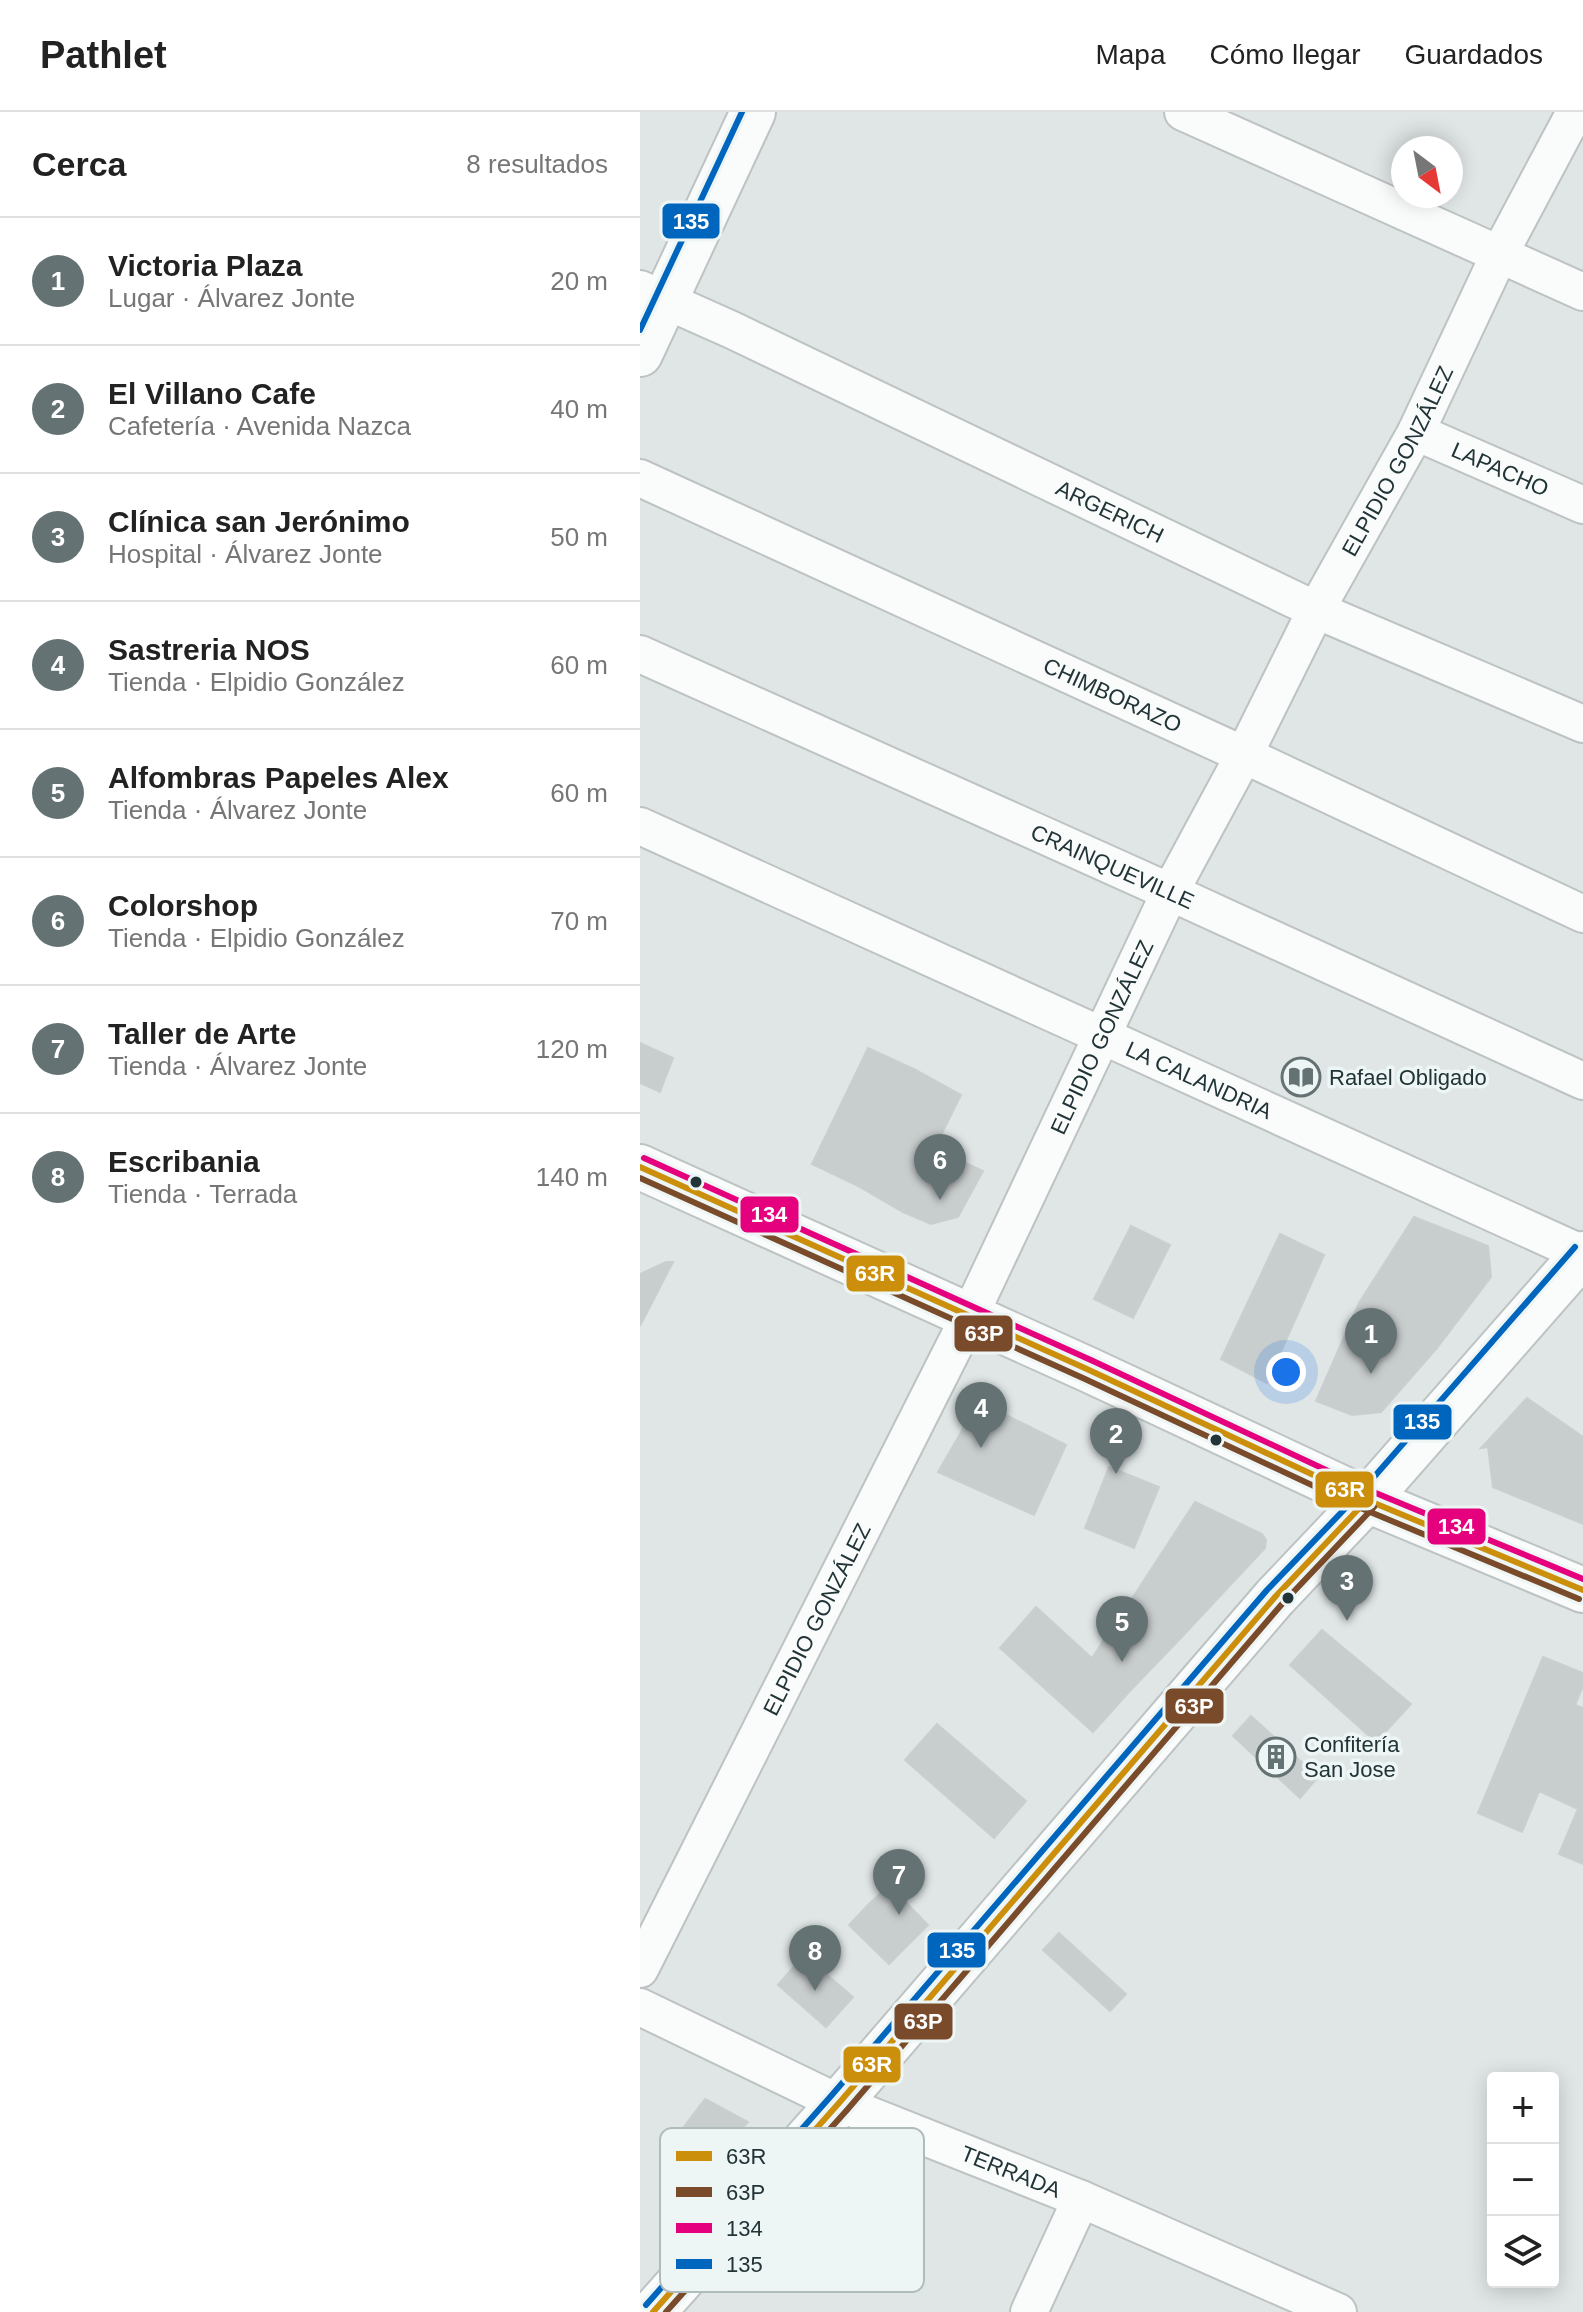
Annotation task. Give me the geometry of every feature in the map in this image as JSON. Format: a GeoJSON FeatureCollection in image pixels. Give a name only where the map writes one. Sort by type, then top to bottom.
{"type":"FeatureCollection","features":[{"type":"Feature","properties":{"kind":"street"},"geometry":{"type":"LineString","coordinates":[[640,354],[653,295],[753,112]]}},
{"type":"Feature","properties":{"kind":"street"},"geometry":{"type":"LineString","coordinates":[[1183,112],[1583,292]]}},
{"type":"Feature","properties":{"kind":"street","name":"ELPIDIO GONZÁLEZ"},"geometry":{"type":"LineString","coordinates":[[640,1969],[969,1317],[1170,892],[1244,755],[1316,610],[1416,432],[1500,253],[1575,112]]}},
{"type":"Feature","properties":{"kind":"street","name":"ARGERICH"},"geometry":{"type":"LineString","coordinates":[[653,295],[1316,610],[1583,724]]}},
{"type":"Feature","properties":{"kind":"street","name":"LAPACHO"},"geometry":{"type":"LineString","coordinates":[[1416,432],[1583,505]]}},
{"type":"Feature","properties":{"kind":"street","name":"CHIMBORAZO"},"geometry":{"type":"LineString","coordinates":[[640,478],[1583,914]]}},
{"type":"Feature","properties":{"kind":"street","name":"CRAINQUEVILLE"},"geometry":{"type":"LineString","coordinates":[[640,654],[1583,1081]]}},
{"type":"Feature","properties":{"kind":"street","name":"LA CALANDRIA"},"geometry":{"type":"LineString","coordinates":[[640,826],[1583,1254]]}},
{"type":"Feature","properties":{"kind":"street"},"geometry":{"type":"LineString","coordinates":[[640,1167],[1367,1500],[1583,1590]]}},
{"type":"Feature","properties":{"kind":"street"},"geometry":{"type":"LineString","coordinates":[[817,2128],[1275,1597],[1367,1500],[1583,1254]]}},
{"type":"Feature","properties":{"kind":"street","name":"TERRADA"},"geometry":{"type":"LineString","coordinates":[[640,2007],[839,2103],[902,2128]]}},
{"type":"Feature","properties":{"kind":"street","name":"TERRADA"},"geometry":{"type":"LineString","coordinates":[[924,2137],[1081,2199],[1338,2312]]}},
{"type":"Feature","properties":{"kind":"street"},"geometry":{"type":"LineString","coordinates":[[1029,2312],[1081,2199]]}},
{"type":"Feature","properties":{"kind":"street"},"geometry":{"type":"LineString","coordinates":[[653,2312],[671,2292]]}},
{"type":"Feature","properties":{"kind":"building"},"geometry":{"type":"Polygon","coordinates":[[[640,1043],[673,1058],[660,1092],[640,1083],[640,1043]]]}},
{"type":"Feature","properties":{"kind":"building"},"geometry":{"type":"Polygon","coordinates":[[[868,1048],[916,1070],[860,1187],[812,1164],[868,1048]]]}},
{"type":"Feature","properties":{"kind":"building"},"geometry":{"type":"Polygon","coordinates":[[[916,1070],[961,1095],[903,1212],[860,1187],[916,1070]]]}},
{"type":"Feature","properties":{"kind":"building"},"geometry":{"type":"Polygon","coordinates":[[[935,1149],[983,1171],[958,1217],[931,1224],[903,1212],[935,1149]]]}},
{"type":"Feature","properties":{"kind":"building"},"geometry":{"type":"Polygon","coordinates":[[[1414,1217],[1488,1246],[1491,1277],[1437,1348],[1359,1303],[1414,1217]]]}},
{"type":"Feature","properties":{"kind":"building"},"geometry":{"type":"Polygon","coordinates":[[[1131,1226],[1170,1245],[1133,1318],[1094,1299],[1131,1226]]]}},
{"type":"Feature","properties":{"kind":"building"},"geometry":{"type":"Polygon","coordinates":[[[1280,1234],[1324,1255],[1267,1383],[1221,1359],[1280,1234]]]}},
{"type":"Feature","properties":{"kind":"building"},"geometry":{"type":"Polygon","coordinates":[[[673,1262],[640,1326],[640,1274],[673,1262]]]}},
{"type":"Feature","properties":{"kind":"building"},"geometry":{"type":"Polygon","coordinates":[[[1359,1303],[1437,1348],[1381,1412],[1352,1415],[1316,1401],[1359,1303]]]}},
{"type":"Feature","properties":{"kind":"building"},"geometry":{"type":"Polygon","coordinates":[[[1527,1398],[1583,1437],[1583,1524],[1493,1487],[1488,1447],[1481,1448],[1527,1398]]]}},
{"type":"Feature","properties":{"kind":"building"},"geometry":{"type":"Polygon","coordinates":[[[1000,1412],[1022,1423],[987,1494],[938,1472],[968,1420],[1000,1412]]]}},
{"type":"Feature","properties":{"kind":"building"},"geometry":{"type":"Polygon","coordinates":[[[1022,1423],[1066,1445],[1034,1515],[987,1494],[1022,1423]]]}},
{"type":"Feature","properties":{"kind":"building"},"geometry":{"type":"Polygon","coordinates":[[[1109,1467],[1159,1487],[1134,1548],[1085,1528],[1109,1467]]]}},
{"type":"Feature","properties":{"kind":"building"},"geometry":{"type":"Polygon","coordinates":[[[1195,1502],[1262,1534],[1266,1540],[1265,1548],[1179,1640],[1124,1611],[1195,1502]]]}},
{"type":"Feature","properties":{"kind":"building"},"geometry":{"type":"Polygon","coordinates":[[[1036,1607],[1129,1692],[1093,1732],[1000,1648],[1036,1607]]]}},
{"type":"Feature","properties":{"kind":"building"},"geometry":{"type":"Polygon","coordinates":[[[1124,1611],[1179,1640],[1154,1666],[1107,1635],[1124,1611]]]}},
{"type":"Feature","properties":{"kind":"building"},"geometry":{"type":"Polygon","coordinates":[[[1322,1630],[1411,1704],[1376,1742],[1290,1665],[1322,1630]]]}},
{"type":"Feature","properties":{"kind":"building"},"geometry":{"type":"Polygon","coordinates":[[[1107,1635],[1154,1666],[1129,1692],[1092,1658],[1107,1635]]]}},
{"type":"Feature","properties":{"kind":"building"},"geometry":{"type":"Polygon","coordinates":[[[1543,1657],[1583,1673],[1583,1686],[1522,1832],[1478,1813],[1543,1657]]]}},
{"type":"Feature","properties":{"kind":"building"},"geometry":{"type":"Polygon","coordinates":[[[1575,1705],[1583,1708],[1583,1864],[1559,1854],[1578,1809],[1539,1791],[1575,1705]]]}},
{"type":"Feature","properties":{"kind":"building","name":"Confitería San Jose"},"geometry":{"type":"Polygon","coordinates":[[[1251,1716],[1318,1777],[1300,1798],[1233,1736],[1251,1716]]]}},
{"type":"Feature","properties":{"kind":"building"},"geometry":{"type":"Polygon","coordinates":[[[937,1724],[1026,1801],[994,1838],[905,1760],[937,1724]]]}},
{"type":"Feature","properties":{"kind":"building"},"geometry":{"type":"Polygon","coordinates":[[[889,1885],[928,1925],[909,1944],[869,1904],[889,1885]]]}},
{"type":"Feature","properties":{"kind":"building"},"geometry":{"type":"Polygon","coordinates":[[[869,1904],[909,1944],[889,1964],[849,1925],[869,1904]]]}},
{"type":"Feature","properties":{"kind":"building"},"geometry":{"type":"Polygon","coordinates":[[[1059,1933],[1126,1994],[1110,2011],[1043,1950],[1059,1933]]]}},
{"type":"Feature","properties":{"kind":"building"},"geometry":{"type":"Polygon","coordinates":[[[804,1955],[853,1997],[826,2027],[778,1985],[804,1955]]]}},
{"type":"Feature","properties":{"kind":"building"},"geometry":{"type":"Polygon","coordinates":[[[705,2099],[748,2122],[742,2128],[683,2128],[705,2099]]]}},
{"type":"Feature","properties":{"kind":"transit line","name":"135"},"geometry":{"type":"LineString","coordinates":[[640,330],[742,112]]}},
{"type":"Feature","properties":{"kind":"transit line","name":"134"},"geometry":{"type":"LineString","coordinates":[[644,1158],[1093,1361],[1371,1491],[1583,1579]]}},
{"type":"Feature","properties":{"kind":"transit line","name":"63R"},"geometry":{"type":"LineString","coordinates":[[640,1167],[1089,1370],[1367,1500],[1583,1590]]}},
{"type":"Feature","properties":{"kind":"transit line","name":"63P"},"geometry":{"type":"LineString","coordinates":[[640,1178],[1085,1379],[1363,1509],[1579,1599]]}},
{"type":"Feature","properties":{"kind":"transit line","name":"135"},"geometry":{"type":"LineString","coordinates":[[803,2128],[1267,1590],[1360,1493],[1575,1247]]}},
{"type":"Feature","properties":{"kind":"transit line","name":"63R"},"geometry":{"type":"LineString","coordinates":[[817,2128],[1275,1597],[1367,1500]]}},
{"type":"Feature","properties":{"kind":"transit line","name":"63P"},"geometry":{"type":"LineString","coordinates":[[831,2128],[1282,1604],[1374,1507]]}},
{"type":"Feature","properties":{"kind":"transit line","name":"135"},"geometry":{"type":"LineString","coordinates":[[646,2305],[660,2289]]}},
{"type":"Feature","properties":{"kind":"transit line","name":"63R"},"geometry":{"type":"LineString","coordinates":[[653,2312],[671,2292]]}},
{"type":"Feature","properties":{"kind":"transit line","name":"63P"},"geometry":{"type":"LineString","coordinates":[[666,2312],[684,2292]]}},
{"type":"Feature","properties":{"kind":"place","name":"Rafael Obligado"},"geometry":{"type":"Point","coordinates":[1301,1077]}},
{"type":"Feature","properties":{"kind":"place","name":"Colorshop"},"geometry":{"type":"Point","coordinates":[940,1200]}},
{"type":"Feature","properties":{"kind":"place","name":"Victoria Plaza"},"geometry":{"type":"Point","coordinates":[1371,1374]}},
{"type":"Feature","properties":{"kind":"place","name":"Sastreria NOS"},"geometry":{"type":"Point","coordinates":[981,1448]}},
{"type":"Feature","properties":{"kind":"place","name":"El Villano Cafe"},"geometry":{"type":"Point","coordinates":[1116,1474]}},
{"type":"Feature","properties":{"kind":"place","name":"Clínica san Jerónimo"},"geometry":{"type":"Point","coordinates":[1347,1621]}},
{"type":"Feature","properties":{"kind":"place","name":"Alfombras Papeles Alex"},"geometry":{"type":"Point","coordinates":[1122,1662]}},
{"type":"Feature","properties":{"kind":"place","name":"Confitería San Jose"},"geometry":{"type":"Point","coordinates":[1276,1757]}},
{"type":"Feature","properties":{"kind":"place","name":"Taller de Arte"},"geometry":{"type":"Point","coordinates":[899,1915]}},
{"type":"Feature","properties":{"kind":"place","name":"Escribania"},"geometry":{"type":"Point","coordinates":[815,1991]}}]}
